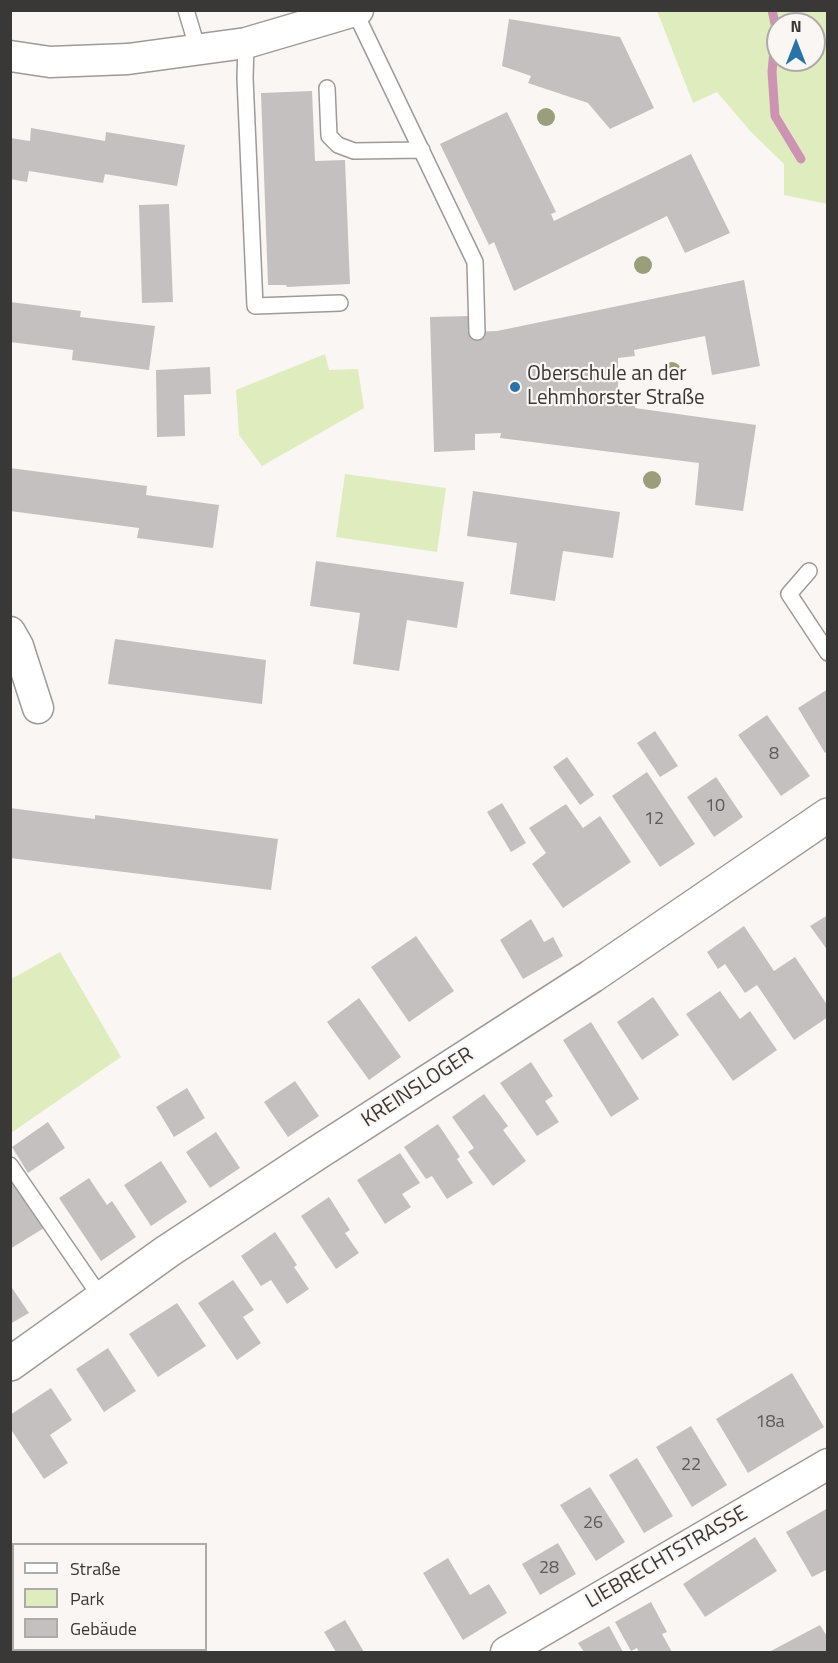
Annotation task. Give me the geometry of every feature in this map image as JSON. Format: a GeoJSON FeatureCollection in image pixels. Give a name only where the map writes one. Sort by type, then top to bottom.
{"type":"FeatureCollection","features":[{"type":"Feature","properties":{"kind":"main road","name":"KREINSLOGER"},"geometry":{"type":"LineString","coordinates":[[10,1364],[168,1251],[592,976],[828,815]]}},
{"type":"Feature","properties":{"kind":"street"},"geometry":{"type":"LineString","coordinates":[[10,56],[50,62],[128,59],[198,50],[246,43],[356,11]]}},
{"type":"Feature","properties":{"kind":"street"},"geometry":{"type":"LineString","coordinates":[[10,632],[18,646],[38,708]]}},
{"type":"Feature","properties":{"kind":"street","name":"LIEBRECHTSTRASSE"},"geometry":{"type":"LineString","coordinates":[[506,1653],[828,1464]]}},
{"type":"Feature","properties":{"kind":"lane"},"geometry":{"type":"LineString","coordinates":[[186,10],[198,50]]}},
{"type":"Feature","properties":{"kind":"lane"},"geometry":{"type":"LineString","coordinates":[[356,11],[475,262],[477,332]]}},
{"type":"Feature","properties":{"kind":"lane"},"geometry":{"type":"LineString","coordinates":[[246,43],[245,78],[255,306],[340,303]]}},
{"type":"Feature","properties":{"kind":"lane"},"geometry":{"type":"LineString","coordinates":[[327,88],[329,136],[338,145],[354,151],[422,150]]}},
{"type":"Feature","properties":{"kind":"lane"},"geometry":{"type":"LineString","coordinates":[[809,571],[789,594],[828,653]]}},
{"type":"Feature","properties":{"kind":"lane"},"geometry":{"type":"LineString","coordinates":[[10,1166],[102,1299]]}},
{"type":"Feature","properties":{"kind":"green space"},"geometry":{"type":"Polygon","coordinates":[[[657,11],[827,11],[827,204],[784,195],[784,164],[751,132],[717,92],[693,103],[657,11]]]}},
{"type":"Feature","properties":{"kind":"green space"},"geometry":{"type":"Polygon","coordinates":[[[325,354],[329,370],[358,369],[364,408],[262,466],[239,435],[236,390],[325,354]]]}},
{"type":"Feature","properties":{"kind":"green space"},"geometry":{"type":"Polygon","coordinates":[[[345,474],[446,488],[437,552],[336,537],[345,474]]]}},
{"type":"Feature","properties":{"kind":"green space"},"geometry":{"type":"Polygon","coordinates":[[[60,952],[121,1057],[11,1133],[11,979],[60,952]]]}},
{"type":"Feature","properties":{"kind":"building"},"geometry":{"type":"Polygon","coordinates":[[[509,19],[620,37],[654,108],[610,129],[588,103],[528,83],[531,76],[502,66],[509,19]]]}},
{"type":"Feature","properties":{"kind":"building"},"geometry":{"type":"Polygon","coordinates":[[[312,91],[315,161],[345,160],[350,284],[287,287],[286,285],[268,285],[261,93],[312,91]]]}},
{"type":"Feature","properties":{"kind":"building"},"geometry":{"type":"Polygon","coordinates":[[[507,112],[556,212],[551,214],[554,221],[691,154],[730,233],[685,253],[667,216],[514,291],[494,242],[489,245],[440,144],[507,112]]]}},
{"type":"Feature","properties":{"kind":"building"},"geometry":{"type":"Polygon","coordinates":[[[31,128],[105,141],[106,132],[185,145],[177,186],[105,174],[103,183],[29,171],[27,182],[10,179],[10,138],[30,141],[31,128]]]}},
{"type":"Feature","properties":{"kind":"building"},"geometry":{"type":"Polygon","coordinates":[[[169,204],[173,302],[142,303],[139,205],[169,204]]]}},
{"type":"Feature","properties":{"kind":"building"},"geometry":{"type":"Polygon","coordinates":[[[744,280],[760,366],[712,375],[705,336],[634,350],[635,356],[618,358],[618,398],[636,400],[635,408],[756,425],[743,511],[695,505],[699,463],[500,438],[501,433],[475,434],[475,450],[434,452],[430,317],[470,316],[470,332],[497,331],[744,280]]]}},
{"type":"Feature","properties":{"kind":"building"},"geometry":{"type":"Polygon","coordinates":[[[10,302],[81,311],[80,317],[155,326],[149,370],[72,360],[73,350],[10,342],[10,302]]]}},
{"type":"Feature","properties":{"kind":"building"},"geometry":{"type":"Polygon","coordinates":[[[210,367],[211,394],[184,395],[185,436],[157,437],[156,370],[210,367]]]}},
{"type":"Feature","properties":{"kind":"building"},"geometry":{"type":"Polygon","coordinates":[[[10,468],[147,486],[146,495],[219,505],[213,548],[137,538],[139,528],[10,511],[10,468]]]}},
{"type":"Feature","properties":{"kind":"building"},"geometry":{"type":"Polygon","coordinates":[[[473,491],[620,512],[613,558],[563,551],[555,601],[510,594],[517,543],[467,536],[473,491]]]}},
{"type":"Feature","properties":{"kind":"building"},"geometry":{"type":"Polygon","coordinates":[[[316,561],[464,582],[457,628],[407,620],[399,671],[353,664],[360,613],[310,606],[316,561]]]}},
{"type":"Feature","properties":{"kind":"building"},"geometry":{"type":"Polygon","coordinates":[[[115,639],[266,660],[262,704],[108,684],[115,639]]]}},
{"type":"Feature","properties":{"kind":"building"},"geometry":{"type":"Polygon","coordinates":[[[828,689],[828,751],[825,753],[798,708],[828,689]]]}},
{"type":"Feature","properties":{"kind":"building"},"geometry":{"type":"Polygon","coordinates":[[[767,715],[810,776],[781,796],[738,735],[767,715]]]}},
{"type":"Feature","properties":{"kind":"building"},"geometry":{"type":"Polygon","coordinates":[[[655,731],[678,766],[660,777],[637,743],[655,731]]]}},
{"type":"Feature","properties":{"kind":"building"},"geometry":{"type":"Polygon","coordinates":[[[567,757],[594,795],[580,805],[553,767],[567,757]]]}},
{"type":"Feature","properties":{"kind":"building"},"geometry":{"type":"Polygon","coordinates":[[[647,772],[695,844],[660,867],[612,796],[647,772]]]}},
{"type":"Feature","properties":{"kind":"building"},"geometry":{"type":"Polygon","coordinates":[[[716,777],[743,817],[714,837],[687,797],[716,777]]]}},
{"type":"Feature","properties":{"kind":"building"},"geometry":{"type":"Polygon","coordinates":[[[502,803],[526,843],[511,852],[487,812],[502,803]]]}},
{"type":"Feature","properties":{"kind":"building"},"geometry":{"type":"Polygon","coordinates":[[[566,804],[583,828],[600,816],[631,862],[563,908],[532,864],[546,853],[529,828],[566,804]]]}},
{"type":"Feature","properties":{"kind":"building"},"geometry":{"type":"Polygon","coordinates":[[[10,808],[95,819],[95,815],[278,839],[271,890],[10,858],[10,808]]]}},
{"type":"Feature","properties":{"kind":"building"},"geometry":{"type":"Polygon","coordinates":[[[828,915],[828,951],[810,926],[828,915]]]}},
{"type":"Feature","properties":{"kind":"building"},"geometry":{"type":"Polygon","coordinates":[[[531,919],[544,942],[553,937],[563,956],[523,979],[500,940],[531,919]]]}},
{"type":"Feature","properties":{"kind":"building"},"geometry":{"type":"Polygon","coordinates":[[[744,926],[774,971],[795,957],[828,1006],[828,1017],[794,1040],[757,985],[745,993],[725,964],[718,969],[707,952],[744,926]]]}},
{"type":"Feature","properties":{"kind":"building"},"geometry":{"type":"Polygon","coordinates":[[[416,936],[454,991],[409,1022],[371,967],[416,936]]]}},
{"type":"Feature","properties":{"kind":"building"},"geometry":{"type":"Polygon","coordinates":[[[720,991],[740,1019],[750,1011],[777,1050],[733,1081],[686,1014],[720,991]]]}},
{"type":"Feature","properties":{"kind":"building"},"geometry":{"type":"Polygon","coordinates":[[[653,997],[679,1035],[642,1060],[617,1022],[653,997]]]}},
{"type":"Feature","properties":{"kind":"building"},"geometry":{"type":"Polygon","coordinates":[[[359,998],[401,1057],[369,1080],[327,1022],[359,998]]]}},
{"type":"Feature","properties":{"kind":"building"},"geometry":{"type":"Polygon","coordinates":[[[591,1022],[639,1099],[611,1117],[563,1040],[591,1022]]]}},
{"type":"Feature","properties":{"kind":"building"},"geometry":{"type":"Polygon","coordinates":[[[531,1062],[553,1096],[545,1101],[559,1122],[537,1136],[500,1083],[531,1062]]]}},
{"type":"Feature","properties":{"kind":"building"},"geometry":{"type":"Polygon","coordinates":[[[295,1081],[319,1116],[288,1137],[264,1102],[295,1081]]]}},
{"type":"Feature","properties":{"kind":"building"},"geometry":{"type":"Polygon","coordinates":[[[187,1088],[205,1118],[174,1137],[156,1107],[187,1088]]]}},
{"type":"Feature","properties":{"kind":"building"},"geometry":{"type":"Polygon","coordinates":[[[484,1094],[508,1126],[503,1130],[526,1161],[493,1186],[468,1152],[474,1148],[452,1117],[484,1094]]]}},
{"type":"Feature","properties":{"kind":"building"},"geometry":{"type":"Polygon","coordinates":[[[48,1122],[65,1148],[28,1173],[12,1147],[48,1122]]]}},
{"type":"Feature","properties":{"kind":"building"},"geometry":{"type":"Polygon","coordinates":[[[438,1124],[460,1157],[457,1159],[473,1183],[447,1199],[432,1176],[426,1179],[404,1147],[438,1124]]]}},
{"type":"Feature","properties":{"kind":"building"},"geometry":{"type":"Polygon","coordinates":[[[216,1132],[240,1168],[210,1188],[186,1152],[216,1132]]]}},
{"type":"Feature","properties":{"kind":"building"},"geometry":{"type":"Polygon","coordinates":[[[400,1153],[420,1183],[402,1194],[411,1207],[385,1224],[357,1180],[400,1153]]]}},
{"type":"Feature","properties":{"kind":"building"},"geometry":{"type":"Polygon","coordinates":[[[161,1161],[187,1202],[151,1226],[124,1185],[161,1161]]]}},
{"type":"Feature","properties":{"kind":"building"},"geometry":{"type":"Polygon","coordinates":[[[10,1177],[44,1228],[10,1249],[10,1177]]]}},
{"type":"Feature","properties":{"kind":"building"},"geometry":{"type":"Polygon","coordinates":[[[89,1178],[107,1205],[112,1201],[136,1237],[101,1261],[59,1198],[89,1178]]]}},
{"type":"Feature","properties":{"kind":"building"},"geometry":{"type":"Polygon","coordinates":[[[329,1197],[350,1230],[345,1233],[359,1253],[336,1269],[301,1216],[329,1197]]]}},
{"type":"Feature","properties":{"kind":"building"},"geometry":{"type":"Polygon","coordinates":[[[275,1232],[297,1265],[294,1267],[309,1289],[287,1304],[271,1280],[261,1286],[241,1256],[275,1232]]]}},
{"type":"Feature","properties":{"kind":"building"},"geometry":{"type":"Polygon","coordinates":[[[233,1280],[254,1310],[243,1317],[261,1343],[237,1360],[198,1303],[233,1280]]]}},
{"type":"Feature","properties":{"kind":"building"},"geometry":{"type":"Polygon","coordinates":[[[10,1285],[29,1313],[10,1324],[10,1285]]]}},
{"type":"Feature","properties":{"kind":"building"},"geometry":{"type":"Polygon","coordinates":[[[177,1303],[206,1346],[158,1377],[129,1334],[177,1303]]]}},
{"type":"Feature","properties":{"kind":"building"},"geometry":{"type":"Polygon","coordinates":[[[108,1348],[136,1391],[104,1412],[76,1369],[108,1348]]]}},
{"type":"Feature","properties":{"kind":"building"},"geometry":{"type":"Polygon","coordinates":[[[792,1373],[824,1427],[748,1473],[716,1419],[792,1373]]]}},
{"type":"Feature","properties":{"kind":"building"},"geometry":{"type":"Polygon","coordinates":[[[51,1388],[72,1420],[50,1435],[68,1463],[44,1479],[10,1428],[10,1415],[51,1388]]]}},
{"type":"Feature","properties":{"kind":"building"},"geometry":{"type":"Polygon","coordinates":[[[691,1426],[727,1485],[692,1507],[656,1447],[691,1426]]]}},
{"type":"Feature","properties":{"kind":"building"},"geometry":{"type":"Polygon","coordinates":[[[637,1458],[673,1516],[644,1533],[609,1475],[637,1458]]]}},
{"type":"Feature","properties":{"kind":"building"},"geometry":{"type":"Polygon","coordinates":[[[590,1487],[625,1542],[596,1561],[560,1505],[590,1487]]]}},
{"type":"Feature","properties":{"kind":"building"},"geometry":{"type":"Polygon","coordinates":[[[828,1508],[828,1569],[812,1577],[786,1532],[828,1508]]]}},
{"type":"Feature","properties":{"kind":"building"},"geometry":{"type":"Polygon","coordinates":[[[755,1537],[777,1571],[705,1617],[683,1584],[755,1537]]]}},
{"type":"Feature","properties":{"kind":"building"},"geometry":{"type":"Polygon","coordinates":[[[558,1543],[576,1574],[540,1595],[522,1564],[558,1543]]]}},
{"type":"Feature","properties":{"kind":"building"},"geometry":{"type":"Polygon","coordinates":[[[448,1558],[470,1595],[489,1584],[507,1613],[463,1640],[423,1573],[448,1558]]]}},
{"type":"Feature","properties":{"kind":"building"},"geometry":{"type":"Polygon","coordinates":[[[651,1602],[667,1632],[662,1634],[672,1652],[639,1652],[637,1648],[631,1651],[615,1622],[651,1602]]]}},
{"type":"Feature","properties":{"kind":"building"},"geometry":{"type":"Polygon","coordinates":[[[345,1620],[364,1652],[336,1652],[324,1632],[345,1620]]]}},
{"type":"Feature","properties":{"kind":"building"},"geometry":{"type":"Polygon","coordinates":[[[820,1625],[828,1638],[828,1652],[769,1652],[820,1625]]]}},
{"type":"Feature","properties":{"kind":"building"},"geometry":{"type":"Polygon","coordinates":[[[609,1626],[623,1652],[584,1652],[578,1643],[609,1626]]]}},
{"type":"Feature","properties":{"kind":"waterway"},"geometry":{"type":"LineString","coordinates":[[772,10],[776,28],[772,72],[775,116],[801,159]]}},
{"type":"Feature","properties":{"kind":"place","name":"Oberschule an der Lehmhorster Straße"},"geometry":{"type":"Point","coordinates":[515,387]}}]}
